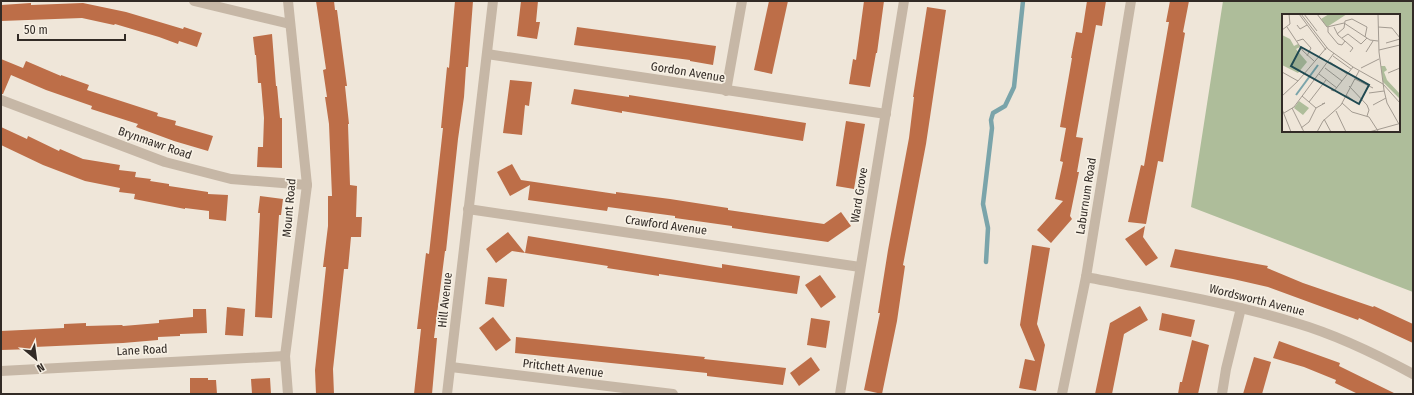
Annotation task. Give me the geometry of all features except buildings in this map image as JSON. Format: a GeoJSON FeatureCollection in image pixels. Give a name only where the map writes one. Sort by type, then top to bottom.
{"type":"FeatureCollection","features":[{"type":"Feature","properties":{"kind":"street"},"geometry":{"type":"LineString","coordinates":[[194,1],[290,24]]}},
{"type":"Feature","properties":{"kind":"street","name":"Mount Road"},"geometry":{"type":"LineString","coordinates":[[288,1],[307,185],[285,356],[288,394]]}},
{"type":"Feature","properties":{"kind":"street","name":"Hill Avenue"},"geometry":{"type":"LineString","coordinates":[[447,394],[493,1]]}},
{"type":"Feature","properties":{"kind":"street"},"geometry":{"type":"LineString","coordinates":[[726,91],[742,1]]}},
{"type":"Feature","properties":{"kind":"street","name":"Ward Grove"},"geometry":{"type":"LineString","coordinates":[[840,394],[904,1]]}},
{"type":"Feature","properties":{"kind":"street","name":"Laburnum Road"},"geometry":{"type":"LineString","coordinates":[[1062,394],[1086,277],[1131,1]]}},
{"type":"Feature","properties":{"kind":"street","name":"Gordon Avenue"},"geometry":{"type":"LineString","coordinates":[[487,54],[886,114]]}},
{"type":"Feature","properties":{"kind":"street","name":"Brynmawr Road"},"geometry":{"type":"LineString","coordinates":[[1,100],[165,162],[231,179],[307,185]]}},
{"type":"Feature","properties":{"kind":"street","name":"Crawford Avenue"},"geometry":{"type":"LineString","coordinates":[[468,209],[860,267]]}},
{"type":"Feature","properties":{"kind":"street","name":"Wordsworth Avenue"},"geometry":{"type":"LineString","coordinates":[[1086,277],[1241,308],[1298,323],[1354,344],[1413,374]]}},
{"type":"Feature","properties":{"kind":"street"},"geometry":{"type":"LineString","coordinates":[[1222,394],[1226,369],[1241,308]]}},
{"type":"Feature","properties":{"kind":"street","name":"Lane Road"},"geometry":{"type":"LineString","coordinates":[[1,371],[285,356]]}},
{"type":"Feature","properties":{"kind":"street","name":"Pritchett Avenue"},"geometry":{"type":"LineString","coordinates":[[451,367],[673,394]]}},
{"type":"Feature","properties":{"kind":"green space"},"geometry":{"type":"Polygon","coordinates":[[[1223,1],[1413,1],[1413,292],[1191,207],[1223,1]]]}},
{"type":"Feature","properties":{"kind":"waterway"},"geometry":{"type":"LineString","coordinates":[[986,262],[988,228],[983,204],[992,128],[991,120],[993,113],[1005,106],[1014,87],[1023,1]]}}]}
